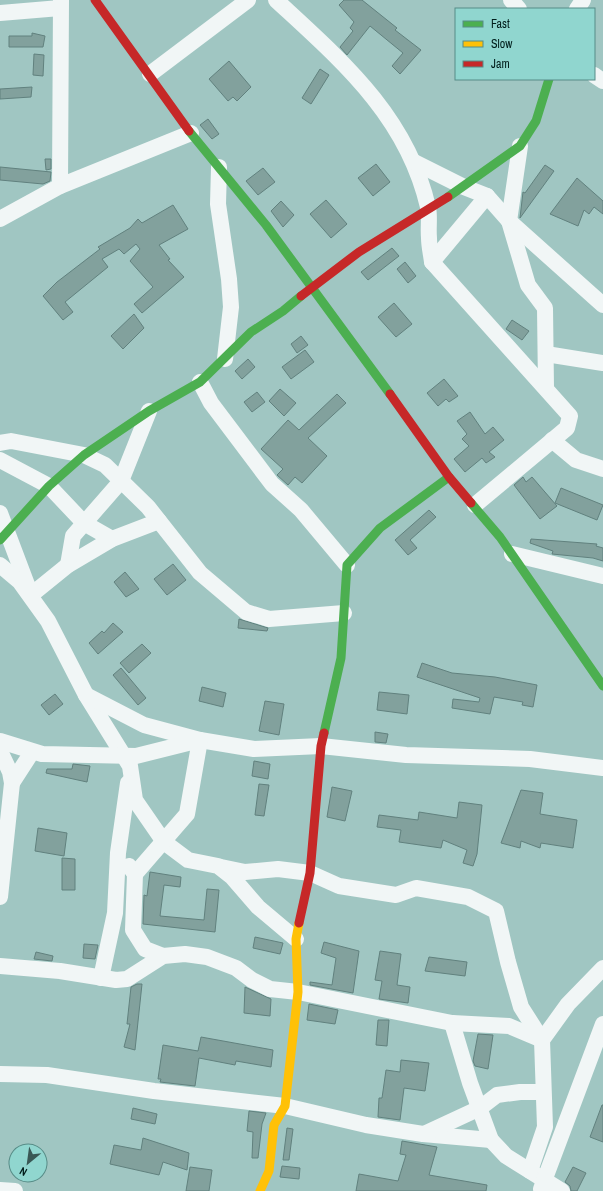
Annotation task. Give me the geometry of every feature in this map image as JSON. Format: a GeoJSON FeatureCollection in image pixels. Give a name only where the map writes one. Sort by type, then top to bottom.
{"type":"FeatureCollection","features":[{"type":"Feature","properties":{"kind":"street"},"geometry":{"type":"LineString","coordinates":[[95,0],[150,74],[190,133],[266,224],[312,286],[335,321],[400,407],[449,477],[474,505],[512,554],[603,686]]}},
{"type":"Feature","properties":{"kind":"street"},"geometry":{"type":"LineString","coordinates":[[150,74],[248,0]]}},
{"type":"Feature","properties":{"kind":"street"},"geometry":{"type":"LineString","coordinates":[[276,0],[332,52],[369,93],[396,128],[414,162],[428,208],[432,262],[570,416],[567,428],[474,505]]}},
{"type":"Feature","properties":{"kind":"street"},"geometry":{"type":"LineString","coordinates":[[511,0],[518,8]]}},
{"type":"Feature","properties":{"kind":"street"},"geometry":{"type":"LineString","coordinates":[[0,13],[60,4],[60,186]]}},
{"type":"Feature","properties":{"kind":"street"},"geometry":{"type":"LineString","coordinates":[[3,536],[49,486],[84,455],[149,411],[200,382],[251,332],[283,311],[312,286],[360,252],[428,208],[464,188],[520,146],[536,121],[549,80]]}},
{"type":"Feature","properties":{"kind":"street"},"geometry":{"type":"LineString","coordinates":[[0,219],[60,186],[190,133]]}},
{"type":"Feature","properties":{"kind":"street"},"geometry":{"type":"LineString","coordinates":[[520,146],[508,221],[528,285],[545,308],[546,388]]}},
{"type":"Feature","properties":{"kind":"street"},"geometry":{"type":"LineString","coordinates":[[414,162],[464,188],[487,196],[508,221],[603,304]]}},
{"type":"Feature","properties":{"kind":"street"},"geometry":{"type":"LineString","coordinates":[[219,167],[218,204],[230,279],[231,307],[225,359]]}},
{"type":"Feature","properties":{"kind":"street"},"geometry":{"type":"LineString","coordinates":[[432,262],[487,196]]}},
{"type":"Feature","properties":{"kind":"street"},"geometry":{"type":"LineString","coordinates":[[546,354],[603,363]]}},
{"type":"Feature","properties":{"kind":"street"},"geometry":{"type":"LineString","coordinates":[[200,382],[211,403],[272,484],[301,510],[347,565]]}},
{"type":"Feature","properties":{"kind":"street"},"geometry":{"type":"LineString","coordinates":[[68,565],[73,536],[121,481],[149,411]]}},
{"type":"Feature","properties":{"kind":"street"},"geometry":{"type":"LineString","coordinates":[[552,440],[576,460],[602,464]]}},
{"type":"Feature","properties":{"kind":"street"},"geometry":{"type":"LineString","coordinates":[[0,443],[11,441],[84,455],[105,465],[148,507],[200,573],[246,612],[269,619],[344,613]]}},
{"type":"Feature","properties":{"kind":"street"},"geometry":{"type":"LineString","coordinates":[[0,460],[49,486],[84,523],[112,539]]}},
{"type":"Feature","properties":{"kind":"street"},"geometry":{"type":"LineString","coordinates":[[260,1191],[269,1171],[274,1125],[286,1106],[298,992],[296,939],[310,874],[321,746],[341,658],[347,565],[380,528],[449,477]]}},
{"type":"Feature","properties":{"kind":"street"},"geometry":{"type":"LineString","coordinates":[[0,513],[3,536],[31,595]]}},
{"type":"Feature","properties":{"kind":"street"},"geometry":{"type":"LineString","coordinates":[[31,595],[68,565],[112,539],[159,521]]}},
{"type":"Feature","properties":{"kind":"street"},"geometry":{"type":"LineString","coordinates":[[512,554],[603,576]]}},
{"type":"Feature","properties":{"kind":"street"},"geometry":{"type":"LineString","coordinates":[[0,565],[20,582],[31,595],[48,621],[86,695],[126,761],[135,800],[164,842],[188,860],[245,872],[278,869],[310,874],[339,886],[396,895],[416,888],[468,897],[496,911],[508,962],[521,1007],[542,1040],[545,1128],[530,1171]]}},
{"type":"Feature","properties":{"kind":"street"},"geometry":{"type":"LineString","coordinates":[[86,695],[144,725],[200,740],[254,749],[321,746],[406,755],[530,759],[603,768]]}},
{"type":"Feature","properties":{"kind":"street"},"geometry":{"type":"LineString","coordinates":[[0,741],[42,754],[126,761],[136,756],[200,740]]}},
{"type":"Feature","properties":{"kind":"street"},"geometry":{"type":"LineString","coordinates":[[115,913],[164,842],[187,814],[200,740]]}},
{"type":"Feature","properties":{"kind":"street"},"geometry":{"type":"LineString","coordinates":[[0,751],[10,772],[12,783],[0,897]]}},
{"type":"Feature","properties":{"kind":"street"},"geometry":{"type":"LineString","coordinates":[[12,783],[32,752]]}},
{"type":"Feature","properties":{"kind":"street"},"geometry":{"type":"LineString","coordinates":[[101,978],[115,913],[118,853],[126,761]]}},
{"type":"Feature","properties":{"kind":"street"},"geometry":{"type":"LineString","coordinates":[[118,853],[135,882],[133,930]]}},
{"type":"Feature","properties":{"kind":"street"},"geometry":{"type":"LineString","coordinates":[[218,866],[232,877],[258,907],[296,939]]}},
{"type":"Feature","properties":{"kind":"street"},"geometry":{"type":"LineString","coordinates":[[115,913],[133,930],[145,949],[163,956],[185,954],[207,957],[236,968],[252,980],[270,989],[298,992],[452,1023],[509,1026],[542,1040]]}},
{"type":"Feature","properties":{"kind":"street"},"geometry":{"type":"LineString","coordinates":[[0,966],[60,971],[101,978],[127,979],[163,956]]}},
{"type":"Feature","properties":{"kind":"street"},"geometry":{"type":"LineString","coordinates":[[542,1040],[568,1004],[603,968]]}},
{"type":"Feature","properties":{"kind":"street"},"geometry":{"type":"LineString","coordinates":[[452,1023],[470,1083],[491,1140],[506,1156],[530,1171],[542,1186],[562,1191]]}},
{"type":"Feature","properties":{"kind":"street"},"geometry":{"type":"LineString","coordinates":[[542,1186],[603,1024]]}},
{"type":"Feature","properties":{"kind":"street"},"geometry":{"type":"LineString","coordinates":[[0,1074],[47,1075],[154,1091],[286,1106],[366,1125],[423,1134],[491,1140]]}},
{"type":"Feature","properties":{"kind":"street"},"geometry":{"type":"LineString","coordinates":[[423,1134],[480,1108],[497,1095],[520,1092],[543,1092]]}},
{"type":"Feature","properties":{"kind":"street"},"geometry":{"type":"LineString","coordinates":[[0,1190],[15,1191]]}},
{"type":"Feature","properties":{"kind":"building"},"geometry":{"type":"Polygon","coordinates":[[[344,0],[362,0],[397,28],[395,30],[421,50],[400,74],[392,66],[403,53],[370,26],[347,55],[340,47],[353,31],[350,28],[354,22],[339,5],[344,0]]]}},
{"type":"Feature","properties":{"kind":"building"},"geometry":{"type":"Polygon","coordinates":[[[32,33],[45,36],[43,47],[9,47],[9,36],[32,36],[32,33]]]}},
{"type":"Feature","properties":{"kind":"building"},"geometry":{"type":"Polygon","coordinates":[[[34,54],[44,55],[43,76],[33,75],[34,54]]]}},
{"type":"Feature","properties":{"kind":"building"},"geometry":{"type":"Polygon","coordinates":[[[229,61],[251,87],[237,101],[233,97],[228,101],[209,79],[229,61]]]}},
{"type":"Feature","properties":{"kind":"building"},"geometry":{"type":"Polygon","coordinates":[[[320,69],[329,75],[311,104],[302,98],[320,69]]]}},
{"type":"Feature","properties":{"kind":"building"},"geometry":{"type":"Polygon","coordinates":[[[32,87],[31,97],[0,99],[0,89],[32,87]]]}},
{"type":"Feature","properties":{"kind":"building"},"geometry":{"type":"Polygon","coordinates":[[[208,119],[219,134],[212,139],[200,125],[208,119]]]}},
{"type":"Feature","properties":{"kind":"building"},"geometry":{"type":"Polygon","coordinates":[[[45,159],[51,159],[51,169],[46,170],[45,159]]]}},
{"type":"Feature","properties":{"kind":"building"},"geometry":{"type":"Polygon","coordinates":[[[376,164],[390,182],[373,196],[358,178],[376,164]]]}},
{"type":"Feature","properties":{"kind":"building"},"geometry":{"type":"Polygon","coordinates":[[[545,165],[554,171],[520,218],[523,192],[525,193],[545,165]]]}},
{"type":"Feature","properties":{"kind":"building"},"geometry":{"type":"Polygon","coordinates":[[[0,167],[51,172],[50,181],[43,184],[0,180],[0,167]]]}},
{"type":"Feature","properties":{"kind":"building"},"geometry":{"type":"Polygon","coordinates":[[[263,168],[275,182],[258,195],[246,181],[263,168]]]}},
{"type":"Feature","properties":{"kind":"building"},"geometry":{"type":"Polygon","coordinates":[[[577,178],[603,201],[603,214],[594,207],[589,214],[584,210],[578,226],[550,214],[577,178]]]}},
{"type":"Feature","properties":{"kind":"building"},"geometry":{"type":"Polygon","coordinates":[[[326,200],[347,224],[331,238],[310,214],[326,200]]]}},
{"type":"Feature","properties":{"kind":"building"},"geometry":{"type":"Polygon","coordinates":[[[281,201],[294,215],[283,227],[271,211],[281,201]]]}},
{"type":"Feature","properties":{"kind":"building"},"geometry":{"type":"Polygon","coordinates":[[[173,205],[188,229],[159,245],[170,259],[168,260],[184,277],[142,313],[134,304],[153,287],[130,261],[140,249],[136,244],[124,254],[119,249],[102,259],[108,267],[65,302],[73,312],[63,320],[43,296],[57,282],[100,249],[98,247],[130,228],[138,219],[142,223],[173,205]]]}},
{"type":"Feature","properties":{"kind":"building"},"geometry":{"type":"Polygon","coordinates":[[[392,248],[399,256],[368,280],[361,272],[392,248]]]}},
{"type":"Feature","properties":{"kind":"building"},"geometry":{"type":"Polygon","coordinates":[[[405,262],[416,276],[408,283],[397,269],[405,262]]]}},
{"type":"Feature","properties":{"kind":"building"},"geometry":{"type":"Polygon","coordinates":[[[394,303],[412,324],[396,337],[378,317],[394,303]]]}},
{"type":"Feature","properties":{"kind":"building"},"geometry":{"type":"Polygon","coordinates":[[[134,314],[144,328],[123,349],[111,336],[134,314]]]}},
{"type":"Feature","properties":{"kind":"building"},"geometry":{"type":"Polygon","coordinates":[[[512,320],[529,331],[522,340],[506,329],[512,320]]]}},
{"type":"Feature","properties":{"kind":"building"},"geometry":{"type":"Polygon","coordinates":[[[301,336],[308,345],[297,353],[291,344],[301,336]]]}},
{"type":"Feature","properties":{"kind":"building"},"geometry":{"type":"Polygon","coordinates":[[[305,350],[314,362],[291,379],[282,367],[305,350]]]}},
{"type":"Feature","properties":{"kind":"building"},"geometry":{"type":"Polygon","coordinates":[[[248,359],[255,367],[242,379],[235,371],[248,359]]]}},
{"type":"Feature","properties":{"kind":"building"},"geometry":{"type":"Polygon","coordinates":[[[444,379],[458,396],[449,402],[446,399],[438,406],[427,393],[444,379]]]}},
{"type":"Feature","properties":{"kind":"building"},"geometry":{"type":"Polygon","coordinates":[[[280,389],[296,403],[284,416],[269,401],[280,389]]]}},
{"type":"Feature","properties":{"kind":"building"},"geometry":{"type":"Polygon","coordinates":[[[257,392],[265,402],[252,412],[244,402],[257,392]]]}},
{"type":"Feature","properties":{"kind":"building"},"geometry":{"type":"Polygon","coordinates":[[[337,394],[346,403],[308,438],[327,456],[302,483],[295,477],[288,485],[277,475],[283,469],[261,449],[288,420],[299,430],[337,394]]]}},
{"type":"Feature","properties":{"kind":"building"},"geometry":{"type":"Polygon","coordinates":[[[470,412],[485,434],[493,427],[504,440],[489,452],[495,457],[486,463],[482,458],[465,472],[454,459],[469,446],[462,439],[467,434],[457,421],[470,412]]]}},
{"type":"Feature","properties":{"kind":"building"},"geometry":{"type":"Polygon","coordinates":[[[523,477],[526,482],[532,477],[557,506],[540,519],[514,485],[523,477]]]}},
{"type":"Feature","properties":{"kind":"building"},"geometry":{"type":"Polygon","coordinates":[[[561,488],[603,505],[597,520],[555,503],[561,488]]]}},
{"type":"Feature","properties":{"kind":"building"},"geometry":{"type":"Polygon","coordinates":[[[429,510],[436,517],[410,540],[417,548],[408,555],[395,540],[429,510]]]}},
{"type":"Feature","properties":{"kind":"building"},"geometry":{"type":"Polygon","coordinates":[[[531,539],[597,544],[596,546],[603,548],[603,561],[593,558],[552,554],[553,551],[530,543],[531,539]]]}},
{"type":"Feature","properties":{"kind":"building"},"geometry":{"type":"Polygon","coordinates":[[[173,564],[186,580],[167,595],[154,579],[173,564]]]}},
{"type":"Feature","properties":{"kind":"building"},"geometry":{"type":"Polygon","coordinates":[[[125,572],[139,589],[126,597],[114,582],[125,572]]]}},
{"type":"Feature","properties":{"kind":"building"},"geometry":{"type":"Polygon","coordinates":[[[239,619],[268,628],[267,631],[238,628],[239,619]]]}},
{"type":"Feature","properties":{"kind":"building"},"geometry":{"type":"Polygon","coordinates":[[[113,623],[123,632],[98,654],[89,643],[102,631],[104,633],[113,623]]]}},
{"type":"Feature","properties":{"kind":"building"},"geometry":{"type":"Polygon","coordinates":[[[142,644],[151,653],[129,673],[120,663],[142,644]]]}},
{"type":"Feature","properties":{"kind":"building"},"geometry":{"type":"Polygon","coordinates":[[[422,663],[452,673],[495,677],[537,685],[533,707],[522,705],[523,702],[494,697],[490,714],[452,708],[453,699],[479,702],[480,698],[417,677],[422,663]]]}},
{"type":"Feature","properties":{"kind":"building"},"geometry":{"type":"Polygon","coordinates":[[[121,668],[146,698],[138,705],[113,675],[121,668]]]}},
{"type":"Feature","properties":{"kind":"building"},"geometry":{"type":"Polygon","coordinates":[[[202,687],[226,693],[223,707],[199,701],[202,687]]]}},
{"type":"Feature","properties":{"kind":"building"},"geometry":{"type":"Polygon","coordinates":[[[379,692],[409,695],[407,714],[377,710],[379,692]]]}},
{"type":"Feature","properties":{"kind":"building"},"geometry":{"type":"Polygon","coordinates":[[[55,694],[63,704],[49,715],[41,705],[55,694]]]}},
{"type":"Feature","properties":{"kind":"building"},"geometry":{"type":"Polygon","coordinates":[[[265,701],[284,704],[279,735],[259,731],[265,701]]]}},
{"type":"Feature","properties":{"kind":"building"},"geometry":{"type":"Polygon","coordinates":[[[375,732],[388,734],[386,743],[375,742],[375,732]]]}},
{"type":"Feature","properties":{"kind":"building"},"geometry":{"type":"Polygon","coordinates":[[[254,761],[270,764],[268,779],[252,776],[254,761]]]}},
{"type":"Feature","properties":{"kind":"building"},"geometry":{"type":"Polygon","coordinates":[[[73,764],[90,766],[87,782],[46,773],[47,769],[72,769],[73,764]]]}},
{"type":"Feature","properties":{"kind":"building"},"geometry":{"type":"Polygon","coordinates":[[[259,784],[269,785],[264,816],[255,815],[259,784]]]}},
{"type":"Feature","properties":{"kind":"building"},"geometry":{"type":"Polygon","coordinates":[[[332,787],[352,791],[345,821],[327,817],[332,787]]]}},
{"type":"Feature","properties":{"kind":"building"},"geometry":{"type":"Polygon","coordinates":[[[521,790],[543,793],[540,814],[577,820],[573,848],[541,843],[540,848],[521,841],[520,848],[501,843],[521,790]]]}},
{"type":"Feature","properties":{"kind":"building"},"geometry":{"type":"Polygon","coordinates":[[[459,802],[482,805],[477,854],[473,866],[463,863],[467,850],[443,840],[441,848],[399,842],[401,830],[377,827],[379,815],[418,820],[419,812],[457,818],[459,802]]]}},
{"type":"Feature","properties":{"kind":"building"},"geometry":{"type":"Polygon","coordinates":[[[38,828],[67,833],[64,856],[35,851],[38,828]]]}},
{"type":"Feature","properties":{"kind":"building"},"geometry":{"type":"Polygon","coordinates":[[[62,858],[75,859],[75,890],[62,890],[62,858]]]}},
{"type":"Feature","properties":{"kind":"building"},"geometry":{"type":"Polygon","coordinates":[[[150,872],[181,877],[180,887],[164,885],[160,916],[204,920],[207,889],[219,890],[215,932],[143,924],[144,895],[147,896],[150,872]]]}},
{"type":"Feature","properties":{"kind":"building"},"geometry":{"type":"Polygon","coordinates":[[[255,937],[283,943],[280,954],[253,948],[255,937]]]}},
{"type":"Feature","properties":{"kind":"building"},"geometry":{"type":"Polygon","coordinates":[[[324,942],[359,951],[353,993],[310,985],[310,982],[332,985],[336,958],[321,953],[324,942]]]}},
{"type":"Feature","properties":{"kind":"building"},"geometry":{"type":"Polygon","coordinates":[[[84,944],[98,945],[95,959],[83,958],[84,944]]]}},
{"type":"Feature","properties":{"kind":"building"},"geometry":{"type":"Polygon","coordinates":[[[380,951],[401,954],[397,985],[410,987],[408,1003],[379,999],[382,981],[375,980],[380,951]]]}},
{"type":"Feature","properties":{"kind":"building"},"geometry":{"type":"Polygon","coordinates":[[[36,952],[53,956],[52,961],[34,959],[36,952]]]}},
{"type":"Feature","properties":{"kind":"building"},"geometry":{"type":"Polygon","coordinates":[[[429,957],[467,962],[465,976],[425,971],[429,957]]]}},
{"type":"Feature","properties":{"kind":"building"},"geometry":{"type":"Polygon","coordinates":[[[137,984],[142,984],[135,1050],[124,1047],[130,1024],[127,1024],[131,987],[137,984]]]}},
{"type":"Feature","properties":{"kind":"building"},"geometry":{"type":"Polygon","coordinates":[[[245,987],[271,999],[270,1016],[244,1013],[245,987]]]}},
{"type":"Feature","properties":{"kind":"building"},"geometry":{"type":"Polygon","coordinates":[[[309,1004],[338,1010],[335,1024],[307,1020],[309,1004]]]}},
{"type":"Feature","properties":{"kind":"building"},"geometry":{"type":"Polygon","coordinates":[[[378,1020],[389,1020],[387,1046],[376,1045],[378,1020]]]}},
{"type":"Feature","properties":{"kind":"building"},"geometry":{"type":"Polygon","coordinates":[[[478,1034],[493,1035],[488,1069],[475,1066],[473,1061],[478,1034]]]}},
{"type":"Feature","properties":{"kind":"building"},"geometry":{"type":"Polygon","coordinates":[[[201,1037],[273,1050],[271,1067],[236,1061],[235,1065],[199,1058],[195,1086],[160,1082],[161,1079],[158,1079],[163,1045],[198,1051],[201,1037]]]}},
{"type":"Feature","properties":{"kind":"building"},"geometry":{"type":"Polygon","coordinates":[[[401,1060],[429,1063],[425,1091],[404,1088],[400,1120],[378,1117],[379,1098],[382,1098],[386,1070],[400,1072],[401,1060]]]}},
{"type":"Feature","properties":{"kind":"building"},"geometry":{"type":"Polygon","coordinates":[[[603,1105],[603,1142],[590,1137],[603,1105]]]}},
{"type":"Feature","properties":{"kind":"building"},"geometry":{"type":"Polygon","coordinates":[[[133,1108],[157,1114],[155,1124],[131,1119],[133,1108]]]}},
{"type":"Feature","properties":{"kind":"building"},"geometry":{"type":"Polygon","coordinates":[[[249,1111],[266,1113],[262,1124],[258,1158],[252,1158],[253,1132],[247,1131],[249,1111]]]}},
{"type":"Feature","properties":{"kind":"building"},"geometry":{"type":"Polygon","coordinates":[[[287,1128],[293,1129],[289,1160],[283,1160],[287,1128]]]}},
{"type":"Feature","properties":{"kind":"building"},"geometry":{"type":"Polygon","coordinates":[[[143,1138],[189,1153],[187,1170],[163,1162],[159,1175],[110,1164],[114,1145],[141,1150],[143,1138]]]}},
{"type":"Feature","properties":{"kind":"building"},"geometry":{"type":"Polygon","coordinates":[[[402,1141],[437,1147],[429,1175],[487,1185],[486,1191],[356,1191],[359,1174],[398,1181],[406,1155],[400,1154],[402,1141]]]}},
{"type":"Feature","properties":{"kind":"building"},"geometry":{"type":"Polygon","coordinates":[[[282,1166],[300,1168],[299,1179],[280,1177],[282,1166]]]}},
{"type":"Feature","properties":{"kind":"building"},"geometry":{"type":"Polygon","coordinates":[[[190,1167],[212,1170],[209,1191],[186,1191],[190,1167]]]}},
{"type":"Feature","properties":{"kind":"building"},"geometry":{"type":"Polygon","coordinates":[[[573,1167],[586,1173],[577,1191],[571,1191],[570,1186],[565,1182],[573,1167]]]}},
{"type":"Feature","properties":{"kind":"traffic: fast"},"geometry":{"type":"LineString","coordinates":[[448,197],[520,146],[536,121],[549,80]]}},
{"type":"Feature","properties":{"kind":"traffic: fast"},"geometry":{"type":"LineString","coordinates":[[189,131],[266,225],[390,394]]}},
{"type":"Feature","properties":{"kind":"traffic: fast"},"geometry":{"type":"LineString","coordinates":[[0,540],[49,486],[84,455],[149,411],[200,382],[251,332],[283,311],[301,296]]}},
{"type":"Feature","properties":{"kind":"traffic: fast"},"geometry":{"type":"LineString","coordinates":[[324,733],[341,658],[347,565],[380,528],[449,477]]}},
{"type":"Feature","properties":{"kind":"traffic: fast"},"geometry":{"type":"LineString","coordinates":[[471,503],[500,537],[603,686]]}},
{"type":"Feature","properties":{"kind":"traffic: slow"},"geometry":{"type":"LineString","coordinates":[[260,1191],[269,1171],[274,1125],[285,1106],[298,992],[296,939],[299,923]]}},
{"type":"Feature","properties":{"kind":"traffic: jam"},"geometry":{"type":"LineString","coordinates":[[95,0],[189,131]]}},
{"type":"Feature","properties":{"kind":"traffic: jam"},"geometry":{"type":"LineString","coordinates":[[301,296],[359,252],[448,197]]}},
{"type":"Feature","properties":{"kind":"traffic: jam"},"geometry":{"type":"LineString","coordinates":[[390,394],[449,477],[471,503]]}},
{"type":"Feature","properties":{"kind":"traffic: jam"},"geometry":{"type":"LineString","coordinates":[[299,923],[310,873],[321,746],[324,733]]}}]}
